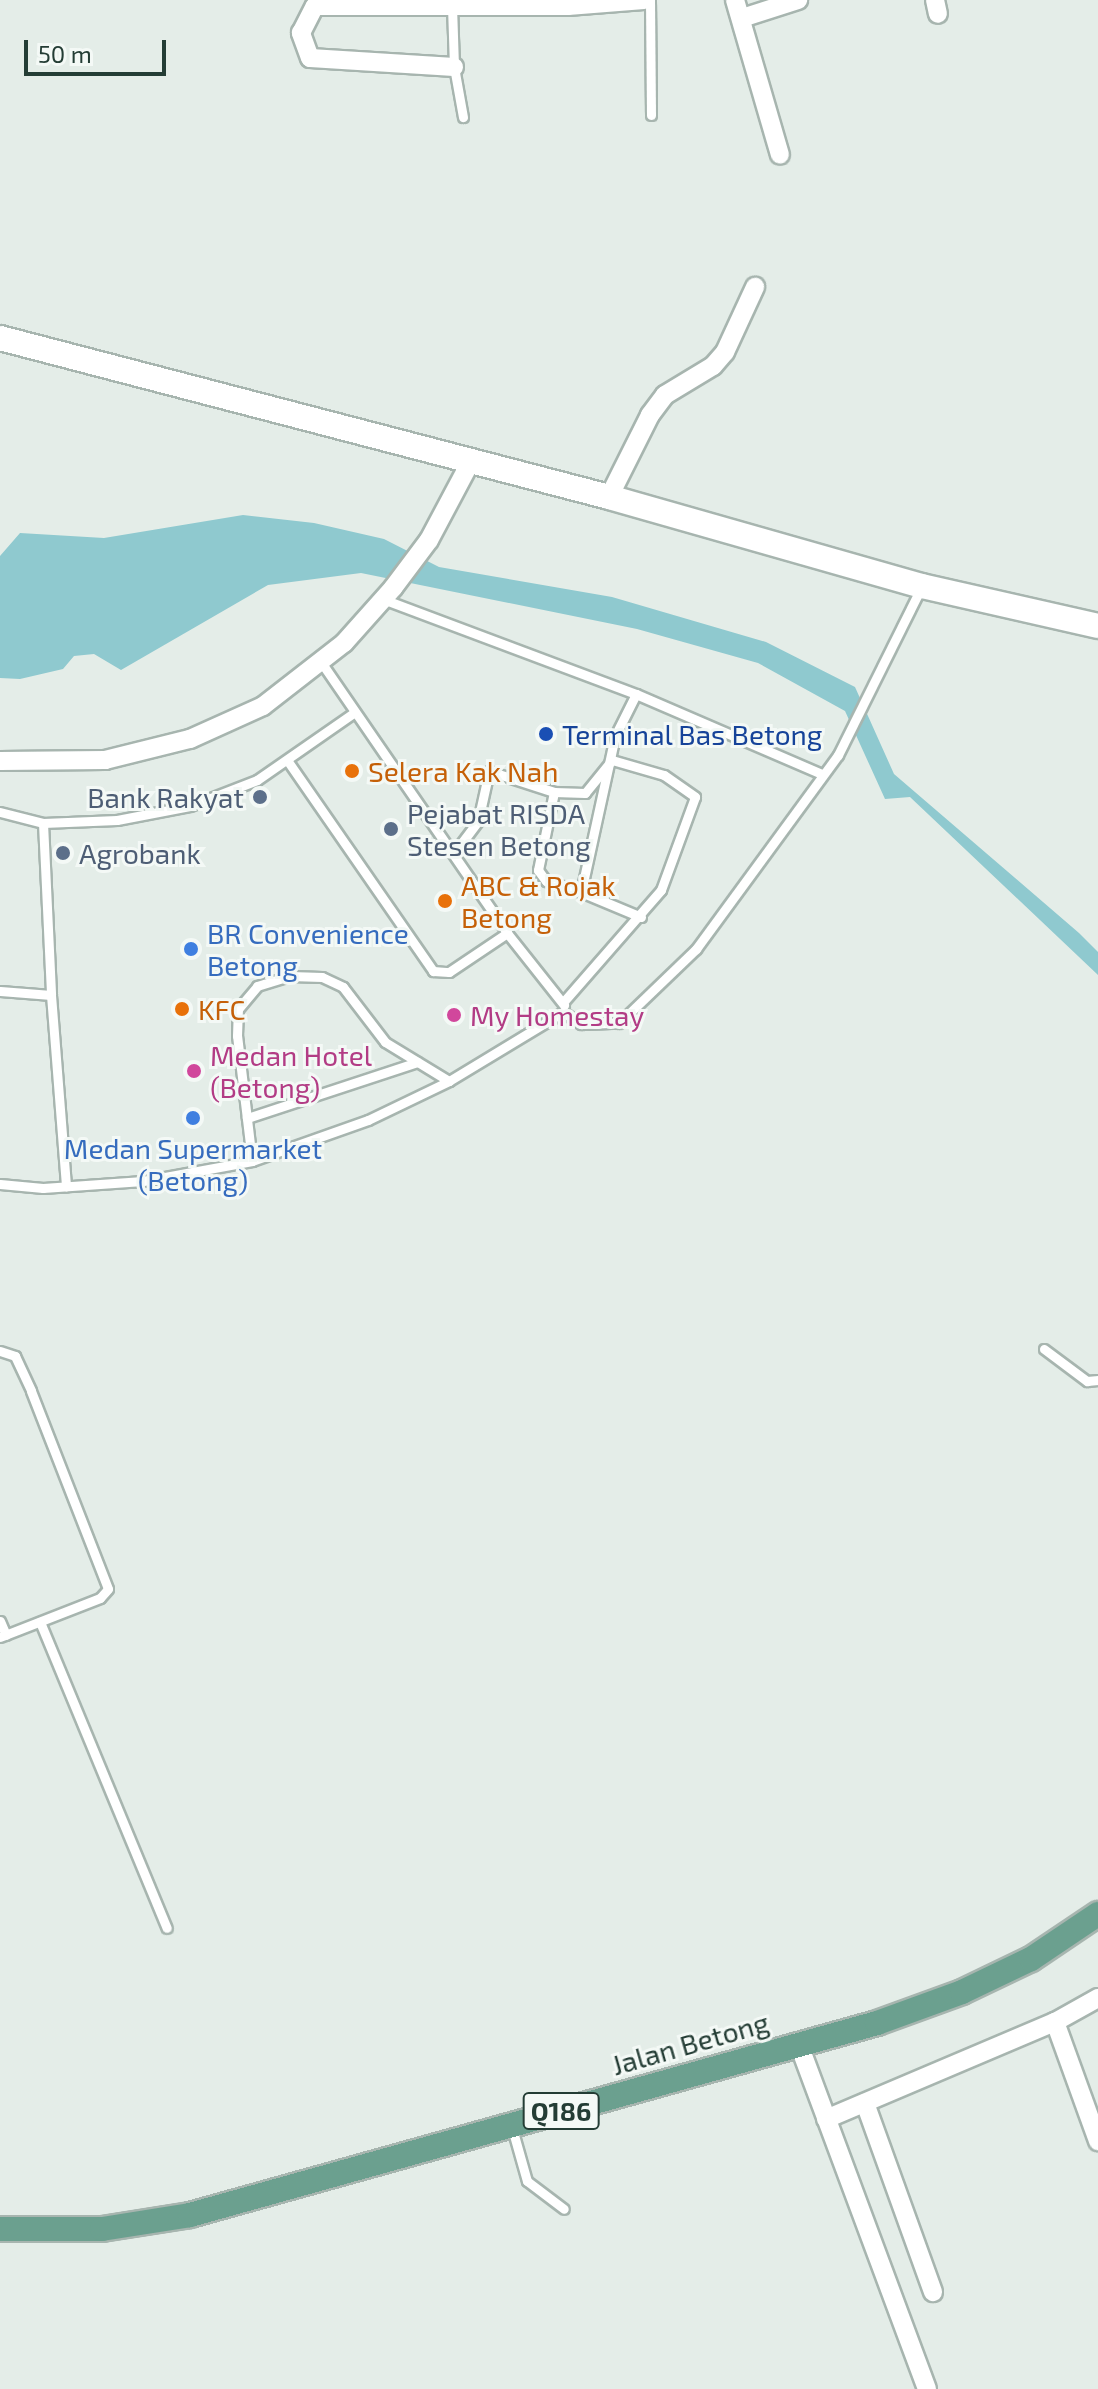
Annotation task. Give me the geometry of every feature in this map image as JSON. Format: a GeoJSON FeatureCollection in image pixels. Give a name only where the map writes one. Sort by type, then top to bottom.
{"type":"FeatureCollection","features":[{"type":"Feature","properties":{"kind":"main road","name":"Jalan Betong"},"geometry":{"type":"LineString","coordinates":[[0,2229],[102,2229],[190,2215],[798,2042],[877,2023],[962,1992],[1031,1959],[1098,1914]]}},
{"type":"Feature","properties":{"kind":"street"},"geometry":{"type":"LineString","coordinates":[[454,67],[310,58],[301,33],[315,6],[452,6],[644,0]]}},
{"type":"Feature","properties":{"kind":"street"},"geometry":{"type":"LineString","coordinates":[[735,0],[780,155]]}},
{"type":"Feature","properties":{"kind":"street"},"geometry":{"type":"LineString","coordinates":[[742,18],[798,0]]}},
{"type":"Feature","properties":{"kind":"street"},"geometry":{"type":"LineString","coordinates":[[609,497],[650,415],[665,395],[713,366],[725,352],[755,287]]}},
{"type":"Feature","properties":{"kind":"street"},"geometry":{"type":"LineString","coordinates":[[0,338],[609,497],[922,586],[1098,626]]}},
{"type":"Feature","properties":{"kind":"street"},"geometry":{"type":"LineString","coordinates":[[0,761],[105,760],[190,739],[263,706],[321,662],[388,593],[429,540],[470,463]]}},
{"type":"Feature","properties":{"kind":"street"},"geometry":{"type":"LineString","coordinates":[[826,2119],[1055,2022],[1098,1998]]}},
{"type":"Feature","properties":{"kind":"street"},"geometry":{"type":"LineString","coordinates":[[1055,2022],[1098,2141]]}},
{"type":"Feature","properties":{"kind":"street"},"geometry":{"type":"LineString","coordinates":[[798,2042],[927,2389]]}},
{"type":"Feature","properties":{"kind":"street"},"geometry":{"type":"LineString","coordinates":[[865,2103],[933,2292]]}},
{"type":"Feature","properties":{"kind":"lane"},"geometry":{"type":"LineString","coordinates":[[650,0],[651,115]]}},
{"type":"Feature","properties":{"kind":"lane"},"geometry":{"type":"LineString","coordinates":[[452,6],[454,67],[463,117]]}},
{"type":"Feature","properties":{"kind":"lane"},"geometry":{"type":"LineString","coordinates":[[321,662],[507,933],[563,1006],[581,1024],[619,1023],[696,949],[838,755],[922,586]]}},
{"type":"Feature","properties":{"kind":"lane"},"geometry":{"type":"LineString","coordinates":[[388,593],[822,774]]}},
{"type":"Feature","properties":{"kind":"lane"},"geometry":{"type":"LineString","coordinates":[[581,892],[615,736],[636,694]]}},
{"type":"Feature","properties":{"kind":"lane"},"geometry":{"type":"LineString","coordinates":[[0,812],[43,823],[117,820],[190,806],[257,780],[355,712]]}},
{"type":"Feature","properties":{"kind":"lane"},"geometry":{"type":"LineString","coordinates":[[287,760],[433,971],[449,972],[507,933]]}},
{"type":"Feature","properties":{"kind":"lane"},"geometry":{"type":"LineString","coordinates":[[454,853],[478,821],[489,771],[554,792],[585,793],[612,760]]}},
{"type":"Feature","properties":{"kind":"lane"},"geometry":{"type":"LineString","coordinates":[[0,1184],[66,1186],[143,1181],[252,1161],[368,1120],[449,1081],[563,1006],[661,890],[695,797],[664,775],[612,760]]}},
{"type":"Feature","properties":{"kind":"lane"},"geometry":{"type":"LineString","coordinates":[[554,792],[538,870],[546,881],[641,917]]}},
{"type":"Feature","properties":{"kind":"lane"},"geometry":{"type":"LineString","coordinates":[[43,823],[51,995],[66,1186]]}},
{"type":"Feature","properties":{"kind":"lane"},"geometry":{"type":"LineString","coordinates":[[252,1161],[238,1009],[257,986],[290,976],[322,977],[343,987],[385,1042],[449,1081]]}},
{"type":"Feature","properties":{"kind":"lane"},"geometry":{"type":"LineString","coordinates":[[0,991],[51,995]]}},
{"type":"Feature","properties":{"kind":"lane"},"geometry":{"type":"LineString","coordinates":[[247,1118],[417,1062]]}},
{"type":"Feature","properties":{"kind":"lane"},"geometry":{"type":"LineString","coordinates":[[1044,1349],[1087,1381],[1098,1380]]}},
{"type":"Feature","properties":{"kind":"lane"},"geometry":{"type":"LineString","coordinates":[[0,1351],[15,1356],[31,1391],[108,1589],[100,1598],[3,1636],[0,1621]]}},
{"type":"Feature","properties":{"kind":"lane"},"geometry":{"type":"LineString","coordinates":[[40,1622],[167,1928]]}},
{"type":"Feature","properties":{"kind":"lane"},"geometry":{"type":"LineString","coordinates":[[511,2125],[527,2181],[564,2209]]}},
{"type":"Feature","properties":{"kind":"water"},"geometry":{"type":"Polygon","coordinates":[[[243,515],[314,523],[384,539],[439,567],[612,597],[766,642],[855,687],[894,774],[1079,933],[1098,952],[1098,975],[910,797],[885,799],[845,711],[758,663],[637,629],[361,573],[268,585],[121,670],[94,654],[74,656],[63,669],[20,679],[0,678],[0,556],[20,533],[104,538],[243,515]]]}},
{"type":"Feature","properties":{"kind":"place","name":"Terminal Bas Betong"},"geometry":{"type":"Point","coordinates":[546,734]}},
{"type":"Feature","properties":{"kind":"place","name":"Selera Kak Nah"},"geometry":{"type":"Point","coordinates":[352,771]}},
{"type":"Feature","properties":{"kind":"place","name":"Bank Rakyat"},"geometry":{"type":"Point","coordinates":[260,797]}},
{"type":"Feature","properties":{"kind":"place","name":"Pejabat RISDA Stesen Betong"},"geometry":{"type":"Point","coordinates":[391,829]}},
{"type":"Feature","properties":{"kind":"place","name":"Agrobank"},"geometry":{"type":"Point","coordinates":[63,853]}},
{"type":"Feature","properties":{"kind":"place","name":"ABC & Rojak Betong"},"geometry":{"type":"Point","coordinates":[445,901]}},
{"type":"Feature","properties":{"kind":"place","name":"BR Convenience Betong"},"geometry":{"type":"Point","coordinates":[191,949]}},
{"type":"Feature","properties":{"kind":"place","name":"KFC"},"geometry":{"type":"Point","coordinates":[182,1009]}},
{"type":"Feature","properties":{"kind":"place","name":"My Homestay"},"geometry":{"type":"Point","coordinates":[454,1015]}},
{"type":"Feature","properties":{"kind":"place","name":"Medan Hotel (Betong)"},"geometry":{"type":"Point","coordinates":[194,1071]}},
{"type":"Feature","properties":{"kind":"place","name":"Medan Supermarket (Betong)"},"geometry":{"type":"Point","coordinates":[193,1118]}}]}
